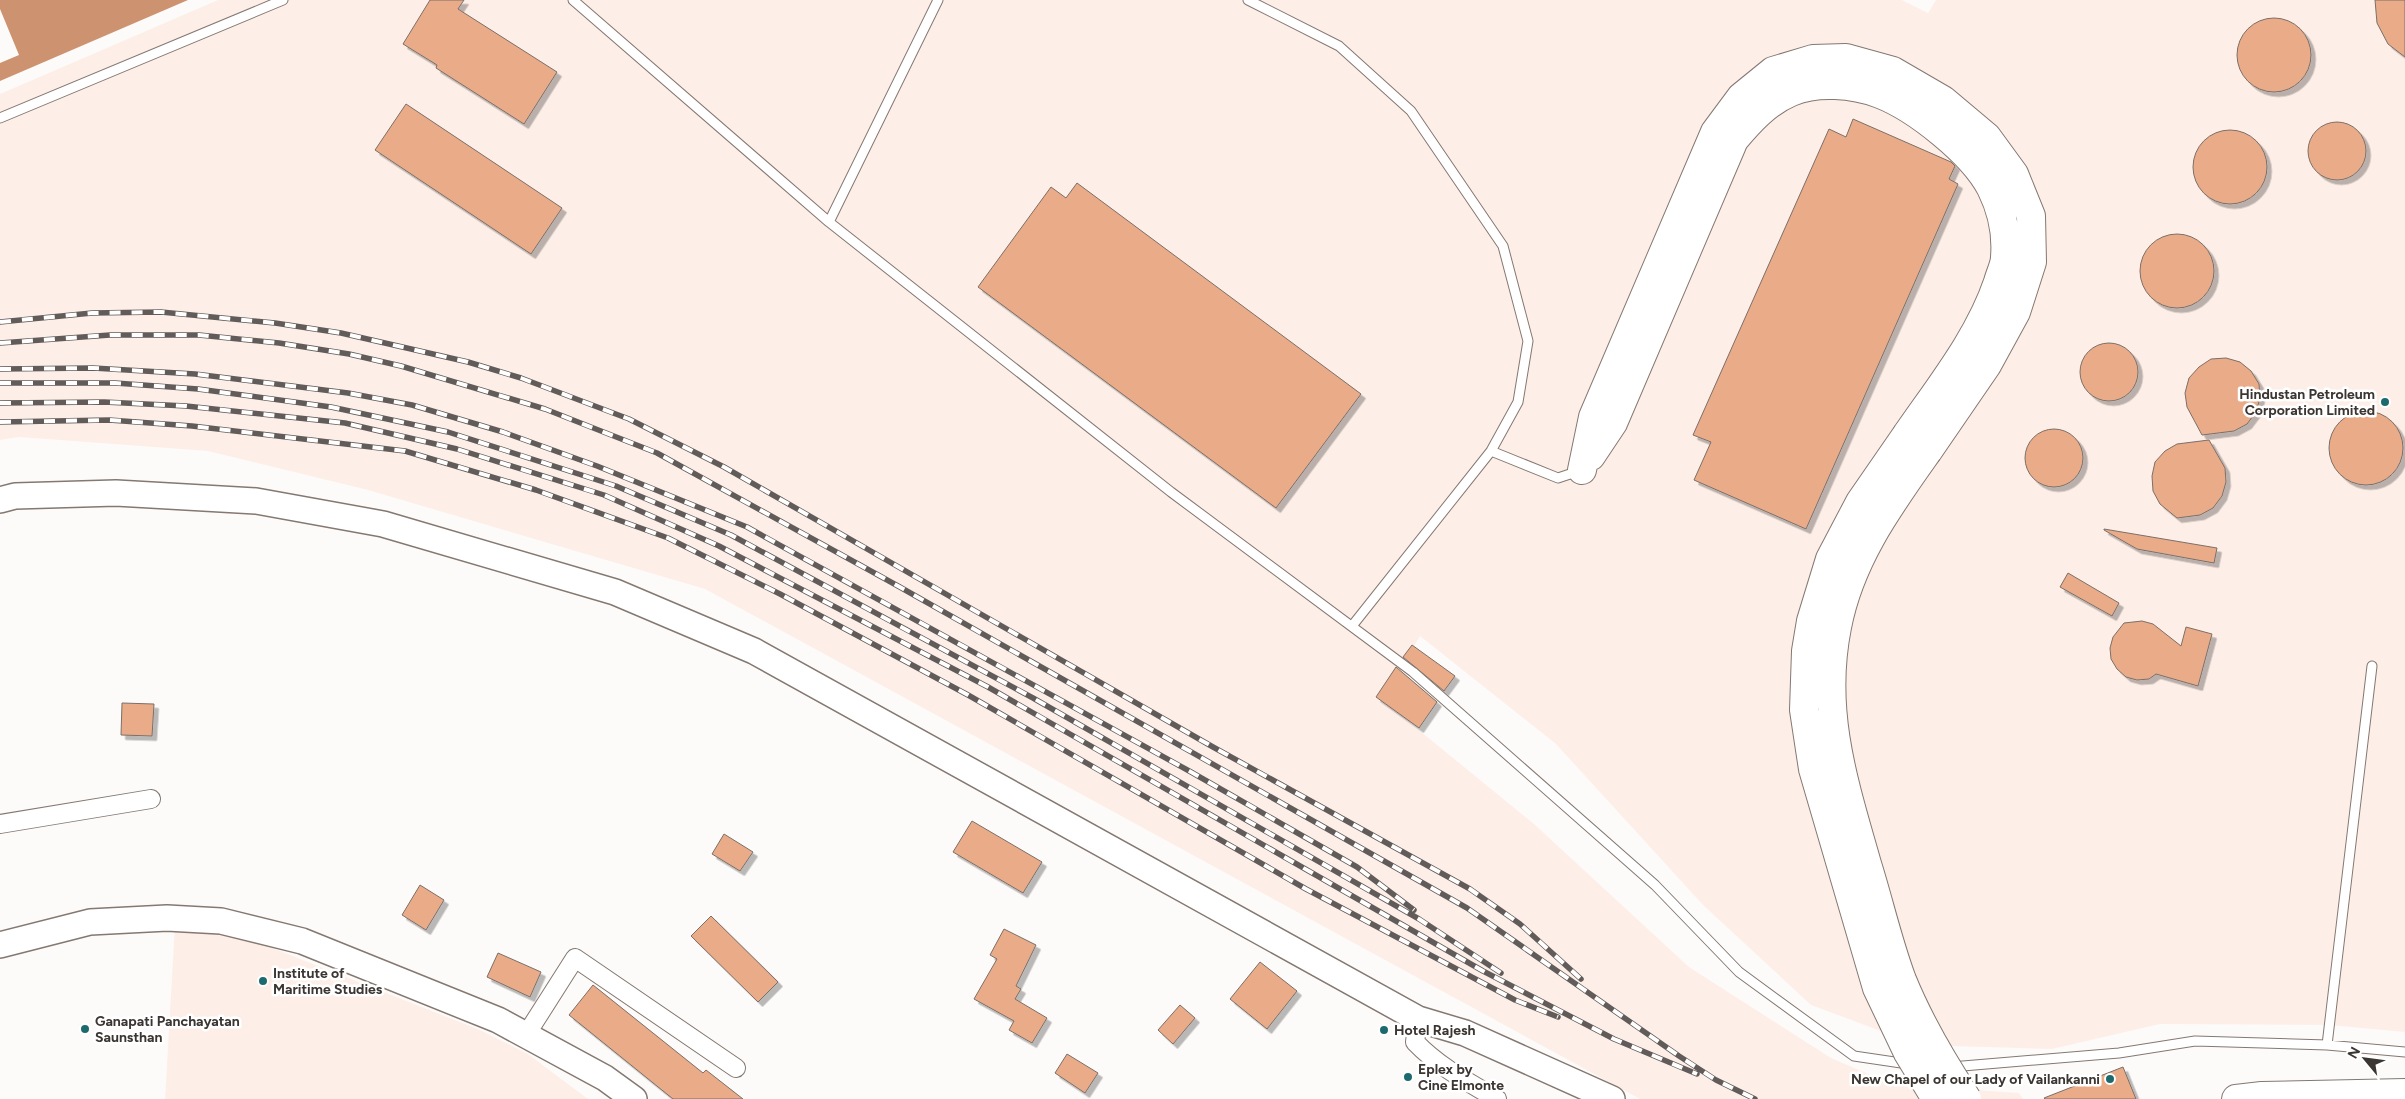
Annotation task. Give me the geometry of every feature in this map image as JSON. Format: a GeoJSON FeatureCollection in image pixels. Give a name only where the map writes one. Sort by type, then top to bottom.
{"type":"FeatureCollection","features":[{"type":"Feature","properties":{"kind":"main road"},"geometry":{"type":"LineString","coordinates":[[1582,470],[1593,417],[1715,132],[1741,97],[1773,71],[1813,59],[1846,58],[1893,71],[1944,100],[1987,137],[2014,174],[2031,216],[2032,262],[2016,312],[1987,365],[1860,502],[1830,559],[1811,621],[1806,660],[1804,710],[1812,769],[1877,988],[1908,1053],[1936,1099]]}},
{"type":"Feature","properties":{"kind":"main road"},"geometry":{"type":"LineString","coordinates":[[1917,442],[1882,516],[1854,569],[1837,626],[1831,672],[1831,708],[1838,763],[1902,978],[1931,1040],[1967,1099]]}},
{"type":"Feature","properties":{"kind":"main road"},"geometry":{"type":"LineString","coordinates":[[0,500],[16,496],[116,493],[256,501],[383,524],[615,592],[754,651],[1418,1019],[1465,1033],[1612,1099]]}},
{"type":"Feature","properties":{"kind":"main road"},"geometry":{"type":"LineString","coordinates":[[0,945],[90,922],[167,918],[221,921],[302,941],[498,1020],[605,1078],[632,1098]]}},
{"type":"Feature","properties":{"kind":"main road"},"geometry":{"type":"LineString","coordinates":[[2236,1099],[2262,1096],[2405,1093]]}},
{"type":"Feature","properties":{"kind":"street"},"geometry":{"type":"LineString","coordinates":[[0,824],[151,799]]}},
{"type":"Feature","properties":{"kind":"street"},"geometry":{"type":"LineString","coordinates":[[526,1035],[575,958],[736,1068]]}},
{"type":"Feature","properties":{"kind":"street"},"geometry":{"type":"LineString","coordinates":[[1418,1019],[1416,1042],[1424,1051],[1451,1072],[1497,1099]]}},
{"type":"Feature","properties":{"kind":"lane"},"geometry":{"type":"LineString","coordinates":[[0,118],[283,0]]}},
{"type":"Feature","properties":{"kind":"lane"},"geometry":{"type":"LineString","coordinates":[[573,0],[829,222],[1171,492],[1413,672],[1655,885],[1739,972],[1854,1056],[1932,1068],[2119,1054],[2196,1041],[2327,1045],[2405,1052]]}},
{"type":"Feature","properties":{"kind":"lane"},"geometry":{"type":"LineString","coordinates":[[829,222],[938,0]]}},
{"type":"Feature","properties":{"kind":"lane"},"geometry":{"type":"LineString","coordinates":[[1248,0],[1339,46],[1411,111],[1502,246],[1528,341],[1518,402],[1491,451],[1352,626]]}},
{"type":"Feature","properties":{"kind":"lane"},"geometry":{"type":"LineString","coordinates":[[1491,451],[1558,478],[1582,470]]}},
{"type":"Feature","properties":{"kind":"lane"},"geometry":{"type":"LineString","coordinates":[[2327,1045],[2372,666]]}},
{"type":"Feature","properties":{"kind":"shaded area"},"geometry":{"type":"Polygon","coordinates":[[[0,0],[188,0],[0,81],[0,0]]]}},
{"type":"Feature","properties":{"kind":"shaded area"},"geometry":{"type":"Polygon","coordinates":[[[218,0],[1902,0],[1928,13],[1936,0],[2405,0],[2405,1032],[2329,1025],[2160,1024],[2052,1049],[1918,1045],[1811,1005],[1703,905],[1556,744],[1420,636],[1382,700],[1534,824],[1689,967],[1831,1058],[1892,1084],[2019,1093],[2023,1099],[1640,1099],[705,589],[368,490],[208,451],[19,437],[0,440],[0,94],[218,0]]]}},
{"type":"Feature","properties":{"kind":"shaded area","name":"Institute of Maritime Studies"},"geometry":{"type":"Polygon","coordinates":[[[175,924],[229,931],[480,1030],[528,1054],[588,1099],[165,1099],[175,924]]]}},
{"type":"Feature","properties":{"kind":"pier"},"geometry":{"type":"Polygon","coordinates":[[[0,9],[19,55],[0,63],[0,9]]]}},
{"type":"Feature","properties":{"kind":"building"},"geometry":{"type":"Polygon","coordinates":[[[430,0],[464,0],[458,9],[557,72],[524,124],[436,68],[437,65],[403,44],[430,0]]]}},
{"type":"Feature","properties":{"kind":"building"},"geometry":{"type":"Polygon","coordinates":[[[2375,0],[2405,0],[2405,57],[2388,44],[2377,23],[2375,0]]]}},
{"type":"Feature","properties":{"kind":"building"},"geometry":{"type":"Polygon","coordinates":[[[2274,18],[2295,24],[2305,34],[2311,55],[2305,76],[2295,86],[2274,92],[2253,86],[2243,76],[2237,55],[2243,34],[2253,24],[2274,18]]]}},
{"type":"Feature","properties":{"kind":"building"},"geometry":{"type":"Polygon","coordinates":[[[406,104],[562,208],[531,254],[375,150],[406,104]]]}},
{"type":"Feature","properties":{"kind":"building"},"geometry":{"type":"Polygon","coordinates":[[[1853,119],[1951,162],[1955,166],[1949,179],[1958,184],[1806,529],[1694,480],[1711,442],[1693,435],[1829,129],[1846,137],[1853,119]]]}},
{"type":"Feature","properties":{"kind":"building"},"geometry":{"type":"Polygon","coordinates":[[[2331,122],[2343,122],[2358,130],[2366,145],[2366,157],[2358,172],[2343,180],[2331,180],[2316,172],[2308,157],[2308,145],[2316,130],[2331,122]]]}},
{"type":"Feature","properties":{"kind":"building"},"geometry":{"type":"Polygon","coordinates":[[[2230,130],[2251,136],[2261,146],[2267,167],[2261,188],[2251,198],[2230,204],[2209,198],[2199,188],[2193,167],[2199,146],[2209,136],[2230,130]]]}},
{"type":"Feature","properties":{"kind":"building"},"geometry":{"type":"Polygon","coordinates":[[[1077,183],[1361,394],[1276,508],[978,287],[1051,187],[1066,198],[1077,183]]]}},
{"type":"Feature","properties":{"kind":"building"},"geometry":{"type":"Polygon","coordinates":[[[2177,234],[2198,240],[2208,250],[2214,271],[2208,292],[2198,302],[2177,308],[2156,302],[2146,292],[2140,271],[2146,250],[2156,240],[2177,234]]]}},
{"type":"Feature","properties":{"kind":"building"},"geometry":{"type":"Polygon","coordinates":[[[2103,343],[2115,343],[2130,351],[2138,366],[2138,378],[2130,393],[2115,401],[2103,401],[2088,393],[2080,378],[2080,366],[2088,351],[2103,343]]]}},
{"type":"Feature","properties":{"kind":"building"},"geometry":{"type":"Polygon","coordinates":[[[2226,358],[2240,362],[2251,371],[2259,384],[2260,398],[2256,412],[2247,424],[2234,431],[2202,435],[2187,407],[2185,393],[2189,378],[2199,367],[2211,359],[2226,358]]]}},
{"type":"Feature","properties":{"kind":"building"},"geometry":{"type":"Polygon","coordinates":[[[2366,411],[2387,417],[2397,427],[2403,448],[2397,469],[2387,479],[2366,485],[2345,479],[2335,469],[2329,448],[2335,427],[2345,417],[2366,411]]]}},
{"type":"Feature","properties":{"kind":"building"},"geometry":{"type":"Polygon","coordinates":[[[2048,429],[2060,429],[2075,437],[2083,452],[2083,464],[2075,479],[2060,487],[2048,487],[2033,479],[2025,464],[2025,452],[2033,437],[2048,429]]]}},
{"type":"Feature","properties":{"kind":"building"},"geometry":{"type":"Polygon","coordinates":[[[2209,440],[2225,468],[2226,482],[2222,496],[2213,508],[2200,515],[2177,518],[2160,504],[2153,491],[2152,476],[2155,462],[2165,451],[2177,444],[2209,440]]]}},
{"type":"Feature","properties":{"kind":"building"},"geometry":{"type":"Polygon","coordinates":[[[2104,529],[2217,548],[2214,563],[2137,549],[2104,529]]]}},
{"type":"Feature","properties":{"kind":"building"},"geometry":{"type":"Polygon","coordinates":[[[2068,573],[2119,603],[2112,616],[2060,587],[2068,573]]]}},
{"type":"Feature","properties":{"kind":"building"},"geometry":{"type":"Polygon","coordinates":[[[2142,621],[2153,624],[2181,646],[2186,627],[2212,634],[2198,686],[2156,674],[2149,679],[2137,680],[2126,677],[2117,669],[2111,659],[2110,648],[2113,637],[2124,623],[2142,621]]]}},
{"type":"Feature","properties":{"kind":"building"},"geometry":{"type":"Polygon","coordinates":[[[1412,645],[1455,676],[1444,691],[1403,657],[1412,645]]]}},
{"type":"Feature","properties":{"kind":"building"},"geometry":{"type":"Polygon","coordinates":[[[1396,667],[1437,702],[1419,728],[1376,697],[1396,667]]]}},
{"type":"Feature","properties":{"kind":"building"},"geometry":{"type":"Polygon","coordinates":[[[122,703],[154,704],[152,736],[121,735],[122,703]]]}},
{"type":"Feature","properties":{"kind":"building"},"geometry":{"type":"Polygon","coordinates":[[[972,821],[1042,862],[1023,893],[953,852],[972,821]]]}},
{"type":"Feature","properties":{"kind":"building"},"geometry":{"type":"Polygon","coordinates":[[[724,834],[753,852],[740,871],[712,854],[724,834]]]}},
{"type":"Feature","properties":{"kind":"building"},"geometry":{"type":"Polygon","coordinates":[[[420,885],[444,900],[426,930],[402,915],[420,885]]]}},
{"type":"Feature","properties":{"kind":"building"},"geometry":{"type":"Polygon","coordinates":[[[711,916],[778,982],[758,1002],[691,936],[711,916]]]}},
{"type":"Feature","properties":{"kind":"building"},"geometry":{"type":"Polygon","coordinates":[[[1004,929],[1036,945],[1016,986],[1021,989],[1015,999],[1047,1018],[1032,1043],[1009,1030],[1014,1021],[974,999],[997,959],[990,955],[1004,929]]]}},
{"type":"Feature","properties":{"kind":"building"},"geometry":{"type":"Polygon","coordinates":[[[498,953],[541,972],[530,997],[487,977],[498,953]]]}},
{"type":"Feature","properties":{"kind":"building"},"geometry":{"type":"Polygon","coordinates":[[[1260,962],[1297,991],[1267,1029],[1230,999],[1260,962]]]}},
{"type":"Feature","properties":{"kind":"building"},"geometry":{"type":"Polygon","coordinates":[[[593,985],[703,1073],[706,1070],[743,1099],[673,1099],[569,1015],[593,985]]]}},
{"type":"Feature","properties":{"kind":"building"},"geometry":{"type":"Polygon","coordinates":[[[1180,1005],[1195,1018],[1173,1044],[1158,1030],[1180,1005]]]}},
{"type":"Feature","properties":{"kind":"building"},"geometry":{"type":"Polygon","coordinates":[[[1067,1054],[1098,1073],[1085,1093],[1055,1073],[1067,1054]]]}},
{"type":"Feature","properties":{"kind":"building","name":"New Chapel of our Lady of Vailankanni"},"geometry":{"type":"Polygon","coordinates":[[[2123,1067],[2136,1099],[2044,1098],[2123,1067]]]}},
{"type":"Feature","properties":{"kind":"railway"},"geometry":{"type":"LineString","coordinates":[[0,322],[92,313],[161,312],[275,323],[341,333],[468,362],[521,378],[629,419],[724,467],[1213,747],[1470,889],[1520,924],[1581,979]]}},
{"type":"Feature","properties":{"kind":"railway"},"geometry":{"type":"LineString","coordinates":[[0,343],[110,335],[199,335],[279,343],[349,354],[401,366],[545,409],[657,453],[898,586],[1467,908],[1679,1056],[1716,1080],[1755,1099]]}},
{"type":"Feature","properties":{"kind":"railway"},"geometry":{"type":"LineString","coordinates":[[0,369],[93,368],[195,374],[348,393],[412,405],[503,432],[597,466],[747,527],[1191,772],[1357,867],[1414,910]]}},
{"type":"Feature","properties":{"kind":"railway"},"geometry":{"type":"LineString","coordinates":[[0,383],[115,383],[198,389],[331,407],[448,432],[616,486],[731,535],[1033,698],[1419,919],[1501,973]]}},
{"type":"Feature","properties":{"kind":"railway"},"geometry":{"type":"LineString","coordinates":[[0,403],[104,402],[186,406],[345,423],[457,449],[604,495],[719,546],[988,687],[1483,971],[1614,1039],[1697,1074]]}},
{"type":"Feature","properties":{"kind":"railway"},"geometry":{"type":"LineString","coordinates":[[0,422],[109,420],[192,426],[405,451],[536,490],[668,538],[780,594],[968,695],[1306,889],[1515,1000],[1558,1017]]}},
{"type":"Feature","properties":{"kind":"place","name":"Hindustan Petroleum Corporation Limited"},"geometry":{"type":"Point","coordinates":[2385,402]}},
{"type":"Feature","properties":{"kind":"place","name":"Institute of Maritime Studies"},"geometry":{"type":"Point","coordinates":[263,981]}},
{"type":"Feature","properties":{"kind":"place","name":"Ganapati Panchayatan Saunsthan"},"geometry":{"type":"Point","coordinates":[85,1029]}},
{"type":"Feature","properties":{"kind":"place","name":"Hotel Rajesh"},"geometry":{"type":"Point","coordinates":[1384,1030]}},
{"type":"Feature","properties":{"kind":"place","name":"Eplex by Cine Elmonte"},"geometry":{"type":"Point","coordinates":[1408,1077]}},
{"type":"Feature","properties":{"kind":"place","name":"New Chapel of our Lady of Vailankanni"},"geometry":{"type":"Point","coordinates":[2110,1079]}}]}
